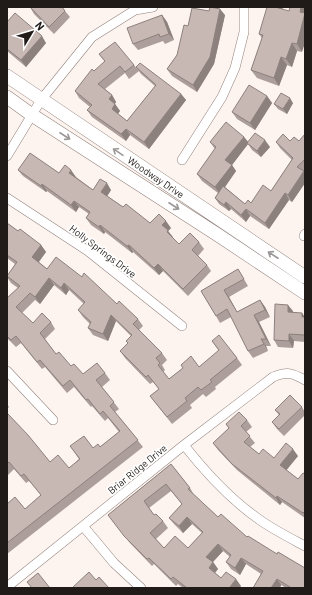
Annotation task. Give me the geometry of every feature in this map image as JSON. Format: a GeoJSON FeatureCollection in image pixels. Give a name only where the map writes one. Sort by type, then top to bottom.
{"type":"FeatureCollection","features":[{"type":"Feature","properties":{"kind":"main road","name":"Woodway Drive"},"geometry":{"type":"LineString","coordinates":[[7,76],[222,229],[305,294]]}},
{"type":"Feature","properties":{"kind":"main road","name":"Woodway Drive"},"geometry":{"type":"LineString","coordinates":[[7,97],[32,114],[222,229],[305,277]]}},
{"type":"Feature","properties":{"kind":"street"},"geometry":{"type":"LineString","coordinates":[[7,156],[41,100],[92,37],[135,10],[153,7]]}},
{"type":"Feature","properties":{"kind":"street"},"geometry":{"type":"LineString","coordinates":[[182,160],[222,96],[234,68],[244,32],[244,7]]}},
{"type":"Feature","properties":{"kind":"street","name":"Holly Springs Drive"},"geometry":{"type":"LineString","coordinates":[[7,198],[88,251],[182,326]]}},
{"type":"Feature","properties":{"kind":"street"},"geometry":{"type":"LineString","coordinates":[[7,371],[53,420]]}},
{"type":"Feature","properties":{"kind":"street","name":"Briar Ridge Drive"},"geometry":{"type":"LineString","coordinates":[[7,587],[184,445],[273,377],[284,373],[292,374],[305,380]]}},
{"type":"Feature","properties":{"kind":"street"},"geometry":{"type":"LineString","coordinates":[[184,445],[201,467],[219,486],[238,502],[260,520],[305,546]]}},
{"type":"Feature","properties":{"kind":"street"},"geometry":{"type":"LineString","coordinates":[[83,526],[114,563],[141,588]]}},
{"type":"Feature","properties":{"kind":"building"},"geometry":{"type":"Polygon","coordinates":[[[30,7],[62,7],[65,11],[49,27],[30,7]]]}},
{"type":"Feature","properties":{"kind":"building"},"geometry":{"type":"Polygon","coordinates":[[[210,7],[220,9],[210,57],[193,85],[167,69],[177,55],[184,25],[188,26],[192,8],[209,11],[210,7]]]}},
{"type":"Feature","properties":{"kind":"building"},"geometry":{"type":"Polygon","coordinates":[[[267,7],[275,7],[289,11],[290,7],[301,7],[300,12],[305,13],[297,44],[292,43],[286,59],[281,57],[274,78],[251,70],[263,35],[259,34],[267,7]]]}},
{"type":"Feature","properties":{"kind":"building"},"geometry":{"type":"Polygon","coordinates":[[[15,13],[42,36],[21,60],[7,49],[7,22],[15,13]]]}},
{"type":"Feature","properties":{"kind":"building"},"geometry":{"type":"Polygon","coordinates":[[[162,15],[169,34],[160,37],[159,34],[133,44],[127,28],[162,15]]]}},
{"type":"Feature","properties":{"kind":"building"},"geometry":{"type":"Polygon","coordinates":[[[115,42],[134,65],[125,72],[120,66],[98,84],[112,95],[109,99],[115,104],[112,109],[127,121],[156,85],[136,67],[140,63],[181,94],[144,142],[126,129],[121,134],[87,110],[92,105],[75,91],[92,69],[94,71],[105,61],[99,54],[115,42]]]}},
{"type":"Feature","properties":{"kind":"building"},"geometry":{"type":"Polygon","coordinates":[[[249,85],[267,96],[250,123],[232,112],[249,85]]]}},
{"type":"Feature","properties":{"kind":"building"},"geometry":{"type":"Polygon","coordinates":[[[281,93],[290,98],[283,109],[274,104],[281,93]]]}},
{"type":"Feature","properties":{"kind":"building"},"geometry":{"type":"Polygon","coordinates":[[[226,122],[244,137],[225,160],[232,165],[215,187],[197,174],[216,147],[210,142],[226,122]]]}},
{"type":"Feature","properties":{"kind":"building"},"geometry":{"type":"Polygon","coordinates":[[[255,133],[265,140],[257,151],[247,143],[255,133]]]}},
{"type":"Feature","properties":{"kind":"building"},"geometry":{"type":"Polygon","coordinates":[[[283,134],[290,141],[294,137],[299,141],[305,134],[305,159],[297,167],[304,171],[288,195],[285,193],[265,223],[246,209],[241,215],[226,202],[224,205],[215,198],[223,186],[245,204],[248,200],[251,203],[263,185],[271,191],[293,158],[276,142],[283,134]]]}},
{"type":"Feature","properties":{"kind":"building"},"geometry":{"type":"Polygon","coordinates":[[[30,153],[59,173],[65,165],[71,170],[69,173],[93,190],[100,179],[107,183],[101,192],[123,207],[126,204],[150,223],[159,214],[166,221],[162,225],[179,244],[190,233],[199,242],[192,250],[207,265],[183,289],[158,264],[154,268],[129,245],[127,246],[100,225],[99,227],[86,218],[90,212],[74,201],[71,205],[42,184],[41,186],[18,170],[30,153]]]}},
{"type":"Feature","properties":{"kind":"building"},"geometry":{"type":"Polygon","coordinates":[[[7,223],[18,231],[20,229],[41,245],[32,257],[47,269],[56,257],[82,277],[84,273],[117,304],[119,301],[138,319],[133,324],[162,353],[156,358],[160,363],[158,365],[169,379],[183,368],[181,365],[191,356],[199,367],[219,350],[212,341],[219,335],[237,358],[210,380],[212,382],[201,390],[198,387],[185,398],[187,401],[167,417],[150,396],[159,389],[148,375],[146,377],[120,351],[128,343],[126,341],[132,335],[111,315],[103,334],[88,328],[91,322],[78,310],[85,302],[64,283],[61,288],[49,278],[35,297],[30,293],[16,307],[33,323],[42,313],[51,322],[40,333],[56,354],[59,352],[71,366],[74,364],[83,374],[97,363],[105,373],[96,380],[114,402],[110,406],[138,440],[7,543],[7,504],[15,497],[25,509],[41,495],[24,474],[21,476],[9,462],[7,464],[7,413],[28,435],[50,462],[58,455],[69,468],[80,459],[70,446],[84,436],[93,448],[98,444],[100,447],[120,431],[103,411],[100,414],[88,399],[86,400],[70,380],[63,386],[40,360],[37,362],[16,336],[11,340],[7,336],[7,298],[20,286],[7,276],[17,262],[7,255],[7,223]]]}},
{"type":"Feature","properties":{"kind":"building"},"geometry":{"type":"Polygon","coordinates":[[[238,269],[244,279],[224,290],[237,312],[260,300],[265,310],[254,315],[266,339],[261,339],[264,344],[248,351],[227,309],[216,316],[201,291],[238,269]]]}},
{"type":"Feature","properties":{"kind":"building"},"geometry":{"type":"Polygon","coordinates":[[[275,304],[288,305],[288,312],[302,313],[302,317],[305,317],[305,335],[289,334],[289,341],[274,340],[275,304]]]}},
{"type":"Feature","properties":{"kind":"building"},"geometry":{"type":"Polygon","coordinates":[[[290,395],[302,407],[279,429],[272,422],[280,414],[275,410],[290,395]]]}},
{"type":"Feature","properties":{"kind":"building"},"geometry":{"type":"Polygon","coordinates":[[[239,412],[247,420],[241,426],[250,436],[244,442],[259,454],[263,449],[274,458],[286,443],[293,449],[280,465],[298,479],[303,473],[305,474],[305,513],[277,496],[276,498],[232,464],[213,443],[229,428],[226,424],[239,412]]]}},
{"type":"Feature","properties":{"kind":"building"},"geometry":{"type":"Polygon","coordinates":[[[171,464],[190,488],[188,489],[218,517],[221,514],[247,537],[248,536],[277,554],[278,552],[305,568],[305,588],[290,588],[277,579],[271,588],[253,588],[263,571],[241,558],[235,568],[226,562],[231,555],[218,544],[206,557],[213,562],[209,568],[221,578],[226,572],[236,579],[230,587],[231,588],[187,588],[173,577],[171,579],[149,558],[147,559],[124,536],[108,515],[171,464]],[[166,484],[144,501],[154,515],[156,514],[163,521],[150,533],[164,548],[175,536],[188,548],[203,532],[187,517],[179,526],[169,518],[182,504],[166,484]]]}},
{"type":"Feature","properties":{"kind":"building"},"geometry":{"type":"Polygon","coordinates":[[[89,572],[96,580],[99,577],[109,588],[72,588],[89,572]]]}},
{"type":"Feature","properties":{"kind":"building"},"geometry":{"type":"Polygon","coordinates":[[[38,573],[50,588],[32,588],[27,582],[38,573]]]}}]}
